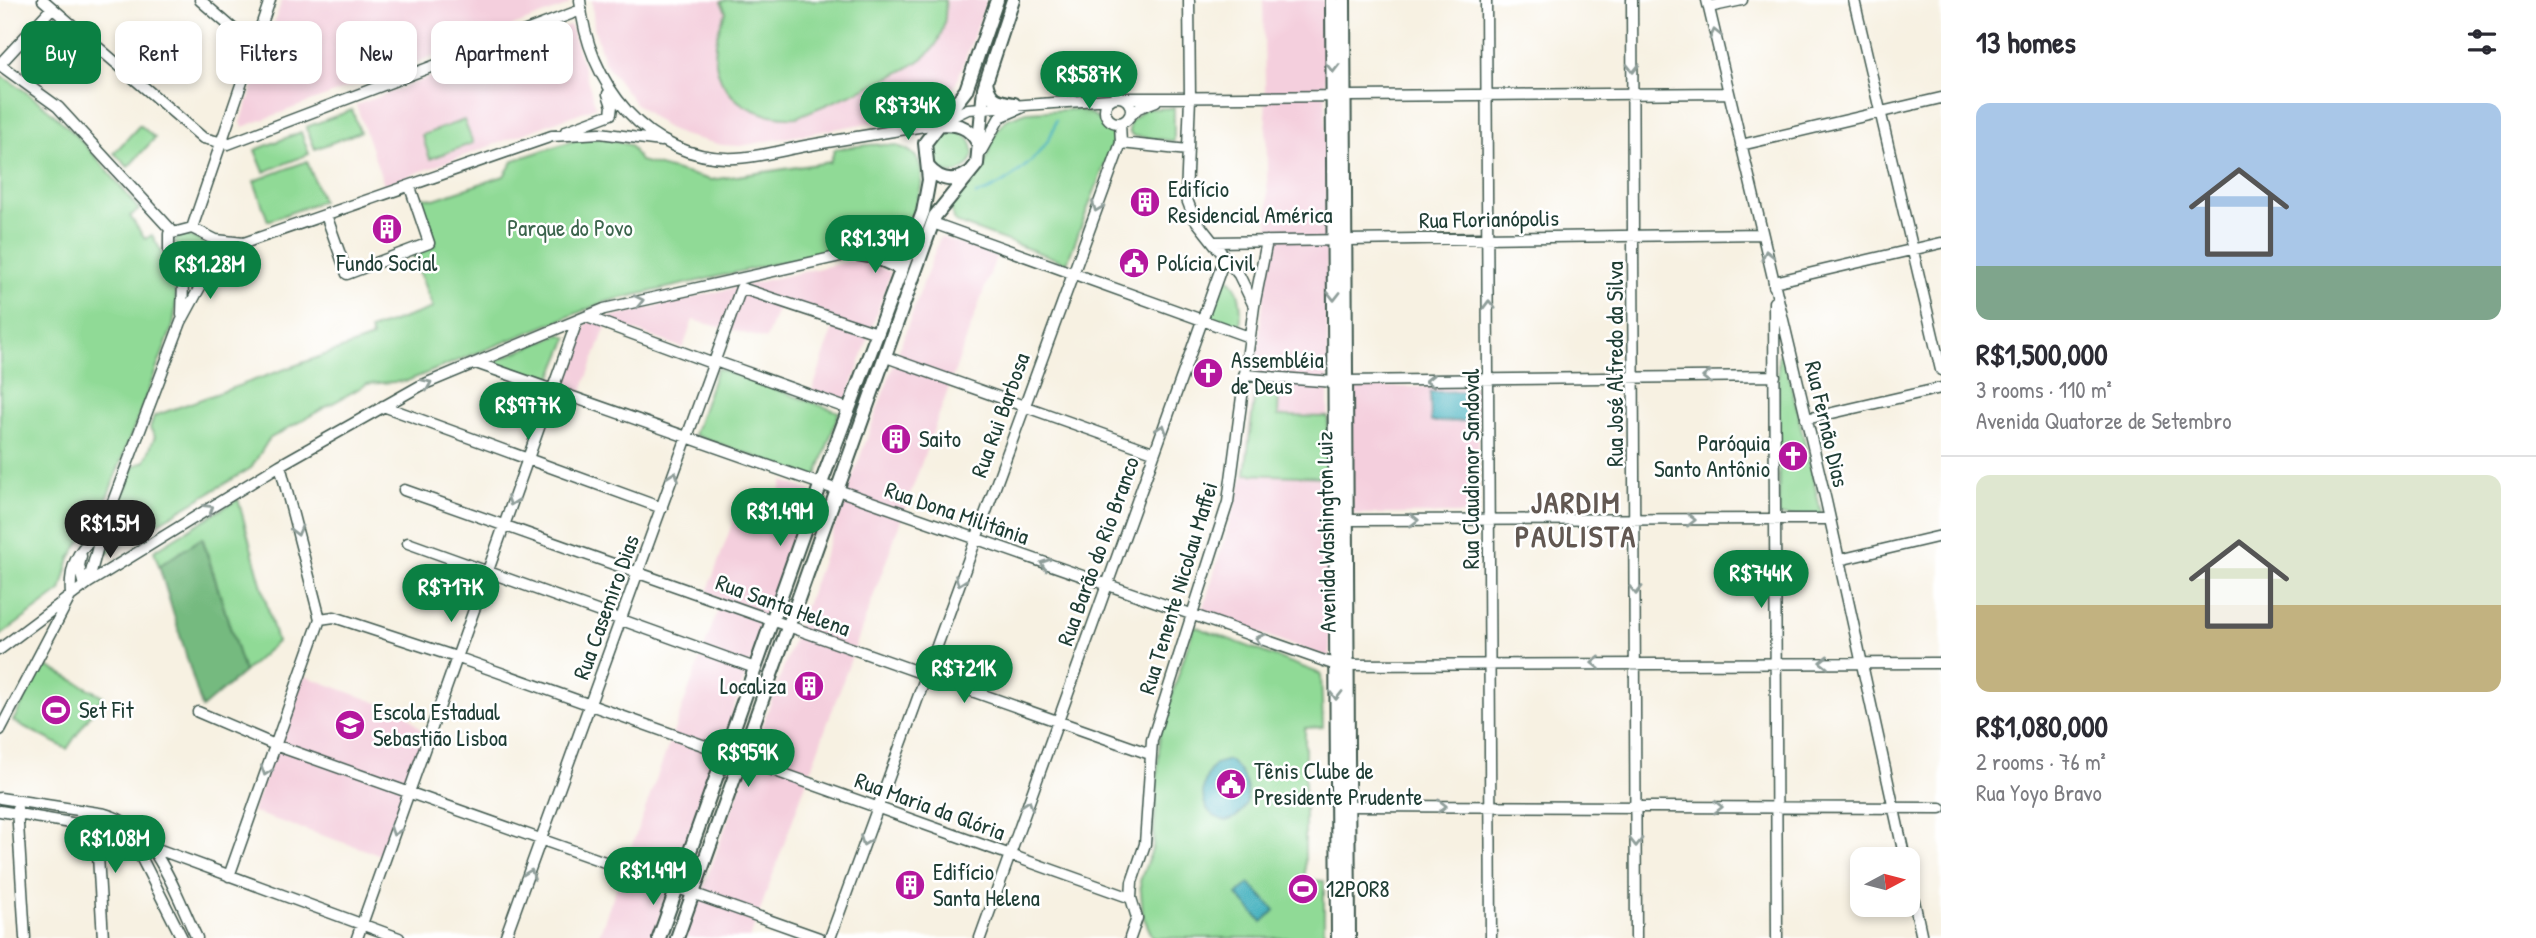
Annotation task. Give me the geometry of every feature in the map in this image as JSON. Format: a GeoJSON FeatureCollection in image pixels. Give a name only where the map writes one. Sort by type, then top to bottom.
{"type":"FeatureCollection","features":[{"type":"Feature","properties":{"kind":"main road"},"geometry":{"type":"LineString","coordinates":[[659,938],[820,485],[912,240],[928,192],[925,143],[937,124],[966,90],[997,0]]}},
{"type":"Feature","properties":{"kind":"main road"},"geometry":{"type":"LineString","coordinates":[[677,938],[839,492],[931,228],[949,195],[971,173],[979,149],[980,108],[986,81],[1013,0]]}},
{"type":"Feature","properties":{"kind":"main road","name":"Avenida Washington Luiz"},"geometry":{"type":"LineString","coordinates":[[1332,0],[1338,97],[1342,665],[1349,806],[1349,938]]}},
{"type":"Feature","properties":{"kind":"main road","name":"Avenida Washington Luiz"},"geometry":{"type":"LineString","coordinates":[[1338,97],[1344,0]]}},
{"type":"Feature","properties":{"kind":"main road"},"geometry":{"type":"LineString","coordinates":[[986,81],[990,96],[995,101],[1014,104]]}},
{"type":"Feature","properties":{"kind":"main road"},"geometry":{"type":"LineString","coordinates":[[937,124],[967,128],[979,149]]}},
{"type":"Feature","properties":{"kind":"main road"},"geometry":{"type":"LineString","coordinates":[[928,167],[945,179],[961,178],[971,173]]}},
{"type":"Feature","properties":{"kind":"main road"},"geometry":{"type":"LineString","coordinates":[[912,240],[931,228]]}},
{"type":"Feature","properties":{"kind":"main road"},"geometry":{"type":"LineString","coordinates":[[857,254],[875,257],[902,269]]}},
{"type":"Feature","properties":{"kind":"main road","name":"Avenida Washington Luiz"},"geometry":{"type":"LineString","coordinates":[[1338,938],[1346,520],[1340,382]]}},
{"type":"Feature","properties":{"kind":"street"},"geometry":{"type":"LineString","coordinates":[[43,0],[204,138],[220,144],[228,144],[580,5],[592,58],[612,106],[611,114],[410,187],[244,243],[216,240],[192,228],[172,231]]}},
{"type":"Feature","properties":{"kind":"street"},"geometry":{"type":"LineString","coordinates":[[200,0],[224,21]]}},
{"type":"Feature","properties":{"kind":"street"},"geometry":{"type":"LineString","coordinates":[[263,21],[270,0]]}},
{"type":"Feature","properties":{"kind":"street"},"geometry":{"type":"LineString","coordinates":[[1189,0],[1190,98],[1186,197],[1190,210],[1239,275],[1254,306]]}},
{"type":"Feature","properties":{"kind":"street","name":"Rua Claudionor Sandoval"},"geometry":{"type":"LineString","coordinates":[[1486,0],[1491,938]]}},
{"type":"Feature","properties":{"kind":"street","name":"Rua José Alfredo da Silva"},"geometry":{"type":"LineString","coordinates":[[1632,0],[1636,938]]}},
{"type":"Feature","properties":{"kind":"street"},"geometry":{"type":"LineString","coordinates":[[1708,4],[1742,0]]}},
{"type":"Feature","properties":{"kind":"street"},"geometry":{"type":"LineString","coordinates":[[1854,0],[1941,369]]}},
{"type":"Feature","properties":{"kind":"street","name":"Rua Fernão Dias"},"geometry":{"type":"LineString","coordinates":[[1708,4],[1830,519],[1902,847]]}},
{"type":"Feature","properties":{"kind":"street"},"geometry":{"type":"LineString","coordinates":[[52,8],[0,65],[58,107],[172,231]]}},
{"type":"Feature","properties":{"kind":"street"},"geometry":{"type":"LineString","coordinates":[[192,228],[241,84]]}},
{"type":"Feature","properties":{"kind":"street"},"geometry":{"type":"LineString","coordinates":[[605,85],[627,113],[662,142]]}},
{"type":"Feature","properties":{"kind":"street"},"geometry":{"type":"LineString","coordinates":[[552,136],[600,133],[662,142],[694,153],[736,158],[937,124],[968,109],[1071,100],[1123,97],[1729,93]]}},
{"type":"Feature","properties":{"kind":"street"},"geometry":{"type":"LineString","coordinates":[[1123,97],[1129,104],[1121,143],[1188,150]]}},
{"type":"Feature","properties":{"kind":"street"},"geometry":{"type":"LineString","coordinates":[[1071,100],[1088,105],[1108,119],[1124,120],[1148,102],[1174,98]]}},
{"type":"Feature","properties":{"kind":"street"},"geometry":{"type":"LineString","coordinates":[[1741,145],[1941,98]]}},
{"type":"Feature","properties":{"kind":"street"},"geometry":{"type":"LineString","coordinates":[[1108,119],[1105,106],[1110,99]]}},
{"type":"Feature","properties":{"kind":"street"},"geometry":{"type":"LineString","coordinates":[[979,149],[1000,117],[1034,103]]}},
{"type":"Feature","properties":{"kind":"street","name":"Rua Rui Barbosa"},"geometry":{"type":"LineString","coordinates":[[830,938],[1121,143]]}},
{"type":"Feature","properties":{"kind":"street"},"geometry":{"type":"LineString","coordinates":[[326,215],[347,274],[429,243],[410,187]]}},
{"type":"Feature","properties":{"kind":"street"},"geometry":{"type":"LineString","coordinates":[[931,228],[1072,273],[1249,337]]}},
{"type":"Feature","properties":{"kind":"street"},"geometry":{"type":"LineString","coordinates":[[172,231],[167,242],[183,282],[181,322]]}},
{"type":"Feature","properties":{"kind":"street","name":"Rua Florianópolis"},"geometry":{"type":"LineString","coordinates":[[1215,242],[1762,234]]}},
{"type":"Feature","properties":{"kind":"street"},"geometry":{"type":"LineString","coordinates":[[86,585],[100,532],[181,322],[220,250],[216,240]]}},
{"type":"Feature","properties":{"kind":"street"},"geometry":{"type":"LineString","coordinates":[[0,649],[86,585],[280,465],[383,406],[475,363],[604,309],[740,283],[912,240]]}},
{"type":"Feature","properties":{"kind":"street","name":"Rua Tenente Nicolau Maffei"},"geometry":{"type":"LineString","coordinates":[[1130,938],[1137,918],[1131,898],[1132,882],[1145,844],[1150,754],[1228,502],[1249,337],[1267,242]]}},
{"type":"Feature","properties":{"kind":"street"},"geometry":{"type":"LineString","coordinates":[[1777,938],[1773,282],[1941,243]]}},
{"type":"Feature","properties":{"kind":"street"},"geometry":{"type":"LineString","coordinates":[[169,252],[188,268],[213,265]]}},
{"type":"Feature","properties":{"kind":"street","name":"Rua Barão do Rio Branco"},"geometry":{"type":"LineString","coordinates":[[980,938],[1200,320],[1225,257]]}},
{"type":"Feature","properties":{"kind":"street"},"geometry":{"type":"LineString","coordinates":[[740,283],[877,333]]}},
{"type":"Feature","properties":{"kind":"street","name":"Rua Casemiro Dias"},"geometry":{"type":"LineString","coordinates":[[505,938],[687,440],[740,283]]}},
{"type":"Feature","properties":{"kind":"street"},"geometry":{"type":"LineString","coordinates":[[587,317],[849,410]]}},
{"type":"Feature","properties":{"kind":"street"},"geometry":{"type":"LineString","coordinates":[[357,938],[577,321]]}},
{"type":"Feature","properties":{"kind":"street"},"geometry":{"type":"LineString","coordinates":[[886,357],[1153,452]]}},
{"type":"Feature","properties":{"kind":"street","name":"Rua Dona Militânia"},"geometry":{"type":"LineString","coordinates":[[475,363],[1192,616],[1342,665],[1941,663]]}},
{"type":"Feature","properties":{"kind":"street"},"geometry":{"type":"LineString","coordinates":[[1244,374],[1340,382],[1775,376]]}},
{"type":"Feature","properties":{"kind":"street"},"geometry":{"type":"LineString","coordinates":[[1806,419],[1941,388]]}},
{"type":"Feature","properties":{"kind":"street"},"geometry":{"type":"LineString","coordinates":[[383,406],[662,508]]}},
{"type":"Feature","properties":{"kind":"street"},"geometry":{"type":"LineString","coordinates":[[229,876],[320,619],[280,465]]}},
{"type":"Feature","properties":{"kind":"street","name":"Rua Santa Helena"},"geometry":{"type":"LineString","coordinates":[[404,490],[1150,754]]}},
{"type":"Feature","properties":{"kind":"street"},"geometry":{"type":"LineString","coordinates":[[1346,520],[1830,519]]}},
{"type":"Feature","properties":{"kind":"street"},"geometry":{"type":"LineString","coordinates":[[0,730],[71,595],[71,572],[75,558],[85,544],[100,532]]}},
{"type":"Feature","properties":{"kind":"street"},"geometry":{"type":"LineString","coordinates":[[1839,560],[1941,536]]}},
{"type":"Feature","properties":{"kind":"street"},"geometry":{"type":"LineString","coordinates":[[408,543],[487,569],[755,668]]}},
{"type":"Feature","properties":{"kind":"street","name":"Rua Maria da Glória"},"geometry":{"type":"LineString","coordinates":[[320,619],[334,617],[456,657],[1131,898]]}},
{"type":"Feature","properties":{"kind":"street"},"geometry":{"type":"LineString","coordinates":[[198,712],[275,745],[819,938]]}},
{"type":"Feature","properties":{"kind":"street"},"geometry":{"type":"LineString","coordinates":[[0,798],[96,813],[121,819],[136,828],[152,847],[197,938]]}},
{"type":"Feature","properties":{"kind":"street"},"geometry":{"type":"LineString","coordinates":[[17,801],[25,938]]}},
{"type":"Feature","properties":{"kind":"street"},"geometry":{"type":"LineString","coordinates":[[1349,806],[1941,808]]}},
{"type":"Feature","properties":{"kind":"street"},"geometry":{"type":"LineString","coordinates":[[0,811],[112,830],[128,840],[138,851],[182,938]]}},
{"type":"Feature","properties":{"kind":"street"},"geometry":{"type":"LineString","coordinates":[[96,813],[103,938]]}},
{"type":"Feature","properties":{"kind":"street"},"geometry":{"type":"LineString","coordinates":[[152,847],[399,938]]}},
{"type":"Feature","properties":{"kind":"street"},"geometry":{"type":"LineString","coordinates":[[1917,917],[1922,938]]}},
{"type":"Feature","properties":{"kind":"shaded area"},"geometry":{"type":"Polygon","coordinates":[[[282,0],[568,0],[569,5],[526,21],[431,21],[431,57],[417,62],[417,21],[336,21],[336,84],[358,84],[243,127],[241,122],[254,84],[322,84],[322,21],[275,21],[282,0]]]}},
{"type":"Feature","properties":{"kind":"shaded area"},"geometry":{"type":"Polygon","coordinates":[[[592,0],[987,0],[956,84],[937,106],[923,113],[740,146],[722,145],[682,135],[664,126],[635,103],[604,62],[594,27],[592,0]]]}},
{"type":"Feature","properties":{"kind":"shaded area"},"geometry":{"type":"Polygon","coordinates":[[[1263,0],[1325,0],[1330,658],[1202,613],[1243,477],[1269,252],[1263,0]]]}},
{"type":"Feature","properties":{"kind":"shaded area"},"geometry":{"type":"Polygon","coordinates":[[[573,34],[596,107],[384,185],[356,105],[431,77],[431,84],[573,84],[573,34]]]}},
{"type":"Feature","properties":{"kind":"shaded area"},"geometry":{"type":"Polygon","coordinates":[[[940,237],[996,257],[750,938],[685,938],[940,237]]]}},
{"type":"Feature","properties":{"kind":"shaded area"},"geometry":{"type":"Polygon","coordinates":[[[859,259],[891,272],[846,403],[812,392],[834,325],[778,307],[766,339],[693,320],[683,348],[608,321],[581,394],[562,387],[587,322],[859,259]]]}},
{"type":"Feature","properties":{"kind":"shaded area"},"geometry":{"type":"Polygon","coordinates":[[[1352,387],[1479,387],[1478,514],[1352,514],[1352,387]]]}},
{"type":"Feature","properties":{"kind":"shaded area"},"geometry":{"type":"Polygon","coordinates":[[[783,481],[811,491],[652,938],[598,938],[722,599],[707,593],[741,499],[773,511],[783,481]]]}},
{"type":"Feature","properties":{"kind":"shaded area"},"geometry":{"type":"Polygon","coordinates":[[[302,675],[406,713],[426,736],[384,856],[252,812],[302,675]]]}},
{"type":"Feature","properties":{"kind":"green space"},"geometry":{"type":"Polygon","coordinates":[[[945,0],[945,13],[943,28],[934,47],[919,61],[867,88],[797,117],[774,116],[754,110],[738,101],[726,88],[718,72],[715,54],[718,34],[726,12],[721,2],[945,0]]]}},
{"type":"Feature","properties":{"kind":"green space"},"geometry":{"type":"Polygon","coordinates":[[[0,75],[40,103],[76,135],[139,210],[130,216],[145,239],[152,235],[165,258],[173,279],[176,300],[173,326],[95,529],[80,542],[70,558],[61,591],[0,636],[0,75]]]}},
{"type":"Feature","properties":{"kind":"green space"},"geometry":{"type":"Polygon","coordinates":[[[1174,108],[1174,141],[1133,136],[1129,132],[1130,122],[1145,109],[1174,108]]]}},
{"type":"Feature","properties":{"kind":"green space"},"geometry":{"type":"Polygon","coordinates":[[[1081,109],[1105,125],[1114,140],[1067,263],[955,222],[950,206],[984,165],[996,132],[1007,119],[1027,112],[1081,109]]]}},
{"type":"Feature","properties":{"kind":"green space"},"geometry":{"type":"Polygon","coordinates":[[[352,110],[360,132],[315,149],[306,127],[352,110]]]}},
{"type":"Feature","properties":{"kind":"green space"},"geometry":{"type":"Polygon","coordinates":[[[464,120],[473,143],[430,159],[422,135],[464,120]]]}},
{"type":"Feature","properties":{"kind":"green space"},"geometry":{"type":"Polygon","coordinates":[[[140,125],[155,138],[128,167],[114,153],[140,125]]]}},
{"type":"Feature","properties":{"kind":"green space"},"geometry":{"type":"Polygon","coordinates":[[[952,131],[967,137],[973,152],[967,167],[952,173],[937,167],[931,152],[937,137],[952,131]]]}},
{"type":"Feature","properties":{"kind":"green space"},"geometry":{"type":"Polygon","coordinates":[[[301,132],[309,154],[264,172],[255,150],[301,132]]]}},
{"type":"Feature","properties":{"kind":"green space","name":"Parque do Povo"},"geometry":{"type":"Polygon","coordinates":[[[605,138],[630,145],[640,161],[711,180],[830,162],[835,149],[863,145],[893,146],[906,149],[916,157],[921,169],[921,187],[905,234],[605,302],[407,381],[367,384],[269,439],[251,468],[101,557],[134,466],[145,461],[155,436],[150,428],[154,416],[372,338],[370,330],[433,308],[412,253],[435,245],[418,196],[434,199],[504,176],[514,160],[578,139],[605,138]]]}},
{"type":"Feature","properties":{"kind":"green space"},"geometry":{"type":"Polygon","coordinates":[[[307,161],[322,201],[268,221],[254,181],[307,161]]]}},
{"type":"Feature","properties":{"kind":"green space"},"geometry":{"type":"Polygon","coordinates":[[[179,236],[189,236],[212,245],[211,256],[201,258],[181,253],[174,242],[179,236]]]}},
{"type":"Feature","properties":{"kind":"green space"},"geometry":{"type":"Polygon","coordinates":[[[1223,276],[1234,284],[1237,291],[1241,306],[1240,329],[1207,317],[1223,276]]]}},
{"type":"Feature","properties":{"kind":"green space"},"geometry":{"type":"Polygon","coordinates":[[[561,334],[568,338],[549,383],[492,362],[561,334]]]}},
{"type":"Feature","properties":{"kind":"green space","name":"Paróquia Santo Antônio"},"geometry":{"type":"Polygon","coordinates":[[[1781,353],[1784,355],[1822,516],[1779,516],[1778,357],[1781,353]]]}},
{"type":"Feature","properties":{"kind":"green space"},"geometry":{"type":"Polygon","coordinates":[[[717,368],[839,412],[816,478],[694,435],[717,368]]]}},
{"type":"Feature","properties":{"kind":"green space"},"geometry":{"type":"Polygon","coordinates":[[[1256,384],[1279,386],[1278,416],[1328,417],[1327,477],[1245,474],[1256,384]]]}},
{"type":"Feature","properties":{"kind":"green space"},"geometry":{"type":"Polygon","coordinates":[[[238,499],[277,642],[244,672],[203,539],[159,566],[154,551],[238,499]]]}},
{"type":"Feature","properties":{"kind":"green space"},"geometry":{"type":"Polygon","coordinates":[[[202,538],[244,672],[202,708],[159,566],[202,538]]]}},
{"type":"Feature","properties":{"kind":"green space","name":"Tênis Clube de Presidente Prudente"},"geometry":{"type":"Polygon","coordinates":[[[1194,626],[1321,674],[1323,727],[1305,728],[1305,880],[1324,881],[1324,938],[1153,938],[1143,916],[1140,881],[1153,847],[1160,733],[1194,626]]]}},
{"type":"Feature","properties":{"kind":"green space","name":"Set Fit"},"geometry":{"type":"Polygon","coordinates":[[[43,664],[103,696],[67,749],[13,721],[43,664]]]}},
{"type":"Feature","properties":{"kind":"water"},"geometry":{"type":"Polygon","coordinates":[[[1470,391],[1471,421],[1431,422],[1430,392],[1470,391]]]}},
{"type":"Feature","properties":{"kind":"water"},"geometry":{"type":"Polygon","coordinates":[[[1228,760],[1242,775],[1247,793],[1243,810],[1226,821],[1210,812],[1205,805],[1203,789],[1215,764],[1228,760]]]}},
{"type":"Feature","properties":{"kind":"water"},"geometry":{"type":"Polygon","coordinates":[[[1249,883],[1275,910],[1262,922],[1237,895],[1249,883]]]}},
{"type":"Feature","properties":{"kind":"waterway"},"geometry":{"type":"LineString","coordinates":[[976,195],[988,191],[1025,167],[1045,144],[1056,120]]}},
{"type":"Feature","properties":{"kind":"place","name":"Edifício Residencial América"},"geometry":{"type":"Point","coordinates":[1145,202]}},
{"type":"Feature","properties":{"kind":"place","name":"Fundo Social"},"geometry":{"type":"Point","coordinates":[387,229]}},
{"type":"Feature","properties":{"kind":"place","name":"Polícia Civil"},"geometry":{"type":"Point","coordinates":[1134,263]}},
{"type":"Feature","properties":{"kind":"place","name":"Assembléia de Deus"},"geometry":{"type":"Point","coordinates":[1208,373]}},
{"type":"Feature","properties":{"kind":"place","name":"Saito"},"geometry":{"type":"Point","coordinates":[896,439]}},
{"type":"Feature","properties":{"kind":"place","name":"Paróquia Santo Antônio"},"geometry":{"type":"Point","coordinates":[1793,456]}},
{"type":"Feature","properties":{"kind":"place","name":"Localiza"},"geometry":{"type":"Point","coordinates":[809,686]}},
{"type":"Feature","properties":{"kind":"place","name":"Set Fit"},"geometry":{"type":"Point","coordinates":[56,710]}},
{"type":"Feature","properties":{"kind":"place","name":"Escola Estadual Sebastião Lisboa"},"geometry":{"type":"Point","coordinates":[350,725]}},
{"type":"Feature","properties":{"kind":"place","name":"Tênis Clube de Presidente Prudente"},"geometry":{"type":"Point","coordinates":[1231,784]}},
{"type":"Feature","properties":{"kind":"place","name":"Edifício Santa Helena"},"geometry":{"type":"Point","coordinates":[910,885]}},
{"type":"Feature","properties":{"kind":"place","name":"12POR8"},"geometry":{"type":"Point","coordinates":[1303,889]}},
{"type":"Feature","properties":{"kind":"district","name":"JARDIM PAULISTA"},"geometry":{"type":"Point","coordinates":[1576,520]}}]}
